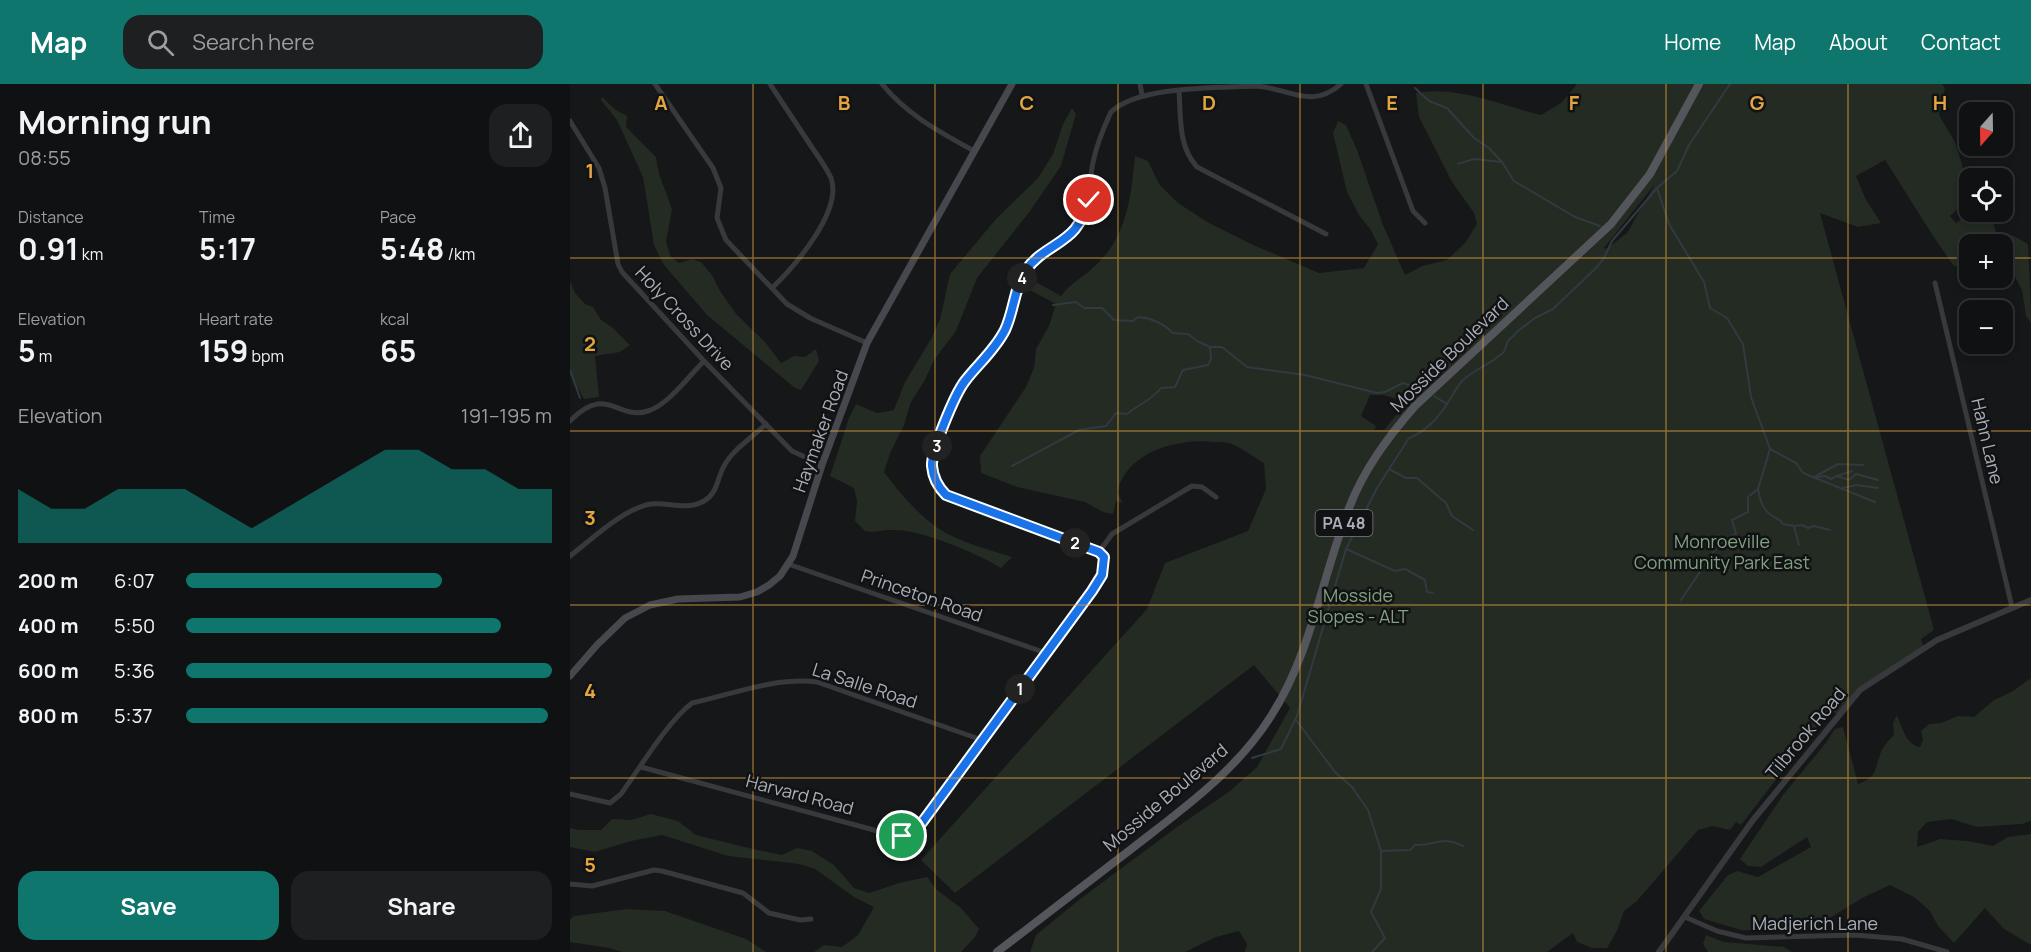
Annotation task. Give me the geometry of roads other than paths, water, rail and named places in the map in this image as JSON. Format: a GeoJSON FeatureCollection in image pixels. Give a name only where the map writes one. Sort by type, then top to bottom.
{"type":"FeatureCollection","features":[{"type":"Feature","properties":{"kind":"main road","name":"Haymaker Road"},"geometry":{"type":"LineString","coordinates":[[570,676],[597,645],[626,618],[650,605],[678,598],[740,597],[757,592],[769,585],[788,564],[793,556],[822,465],[867,343],[1012,84]]}},
{"type":"Feature","properties":{"kind":"main road","name":"Mosside Boulevard"},"geometry":{"type":"LineString","coordinates":[[997,952],[1175,814],[1220,777],[1247,749],[1272,716],[1286,688],[1301,654],[1349,508],[1369,466],[1388,437],[1415,406],[1611,224],[1650,174],[1699,84]]}},
{"type":"Feature","properties":{"kind":"street"},"geometry":{"type":"LineString","coordinates":[[655,84],[713,168],[719,181],[721,188],[717,218],[726,240],[787,304],[797,311],[867,343]]}},
{"type":"Feature","properties":{"kind":"street"},"geometry":{"type":"LineString","coordinates":[[770,84],[831,178],[833,190],[830,208],[802,258],[772,288]]}},
{"type":"Feature","properties":{"kind":"street"},"geometry":{"type":"LineString","coordinates":[[882,84],[912,115],[974,151]]}},
{"type":"Feature","properties":{"kind":"street"},"geometry":{"type":"LineString","coordinates":[[1140,84],[1142,95]]}},
{"type":"Feature","properties":{"kind":"street"},"geometry":{"type":"LineString","coordinates":[[1216,497],[1202,487],[1192,486],[1112,534],[1099,552],[946,495],[936,482],[932,465],[957,394],[964,382],[998,344],[1006,328],[1017,289],[1026,270],[1041,253],[1075,230],[1084,214],[1089,200],[1092,166],[1111,112],[1116,107],[1142,95],[1179,91],[1263,86],[1305,97],[1326,94],[1341,84]]}},
{"type":"Feature","properties":{"kind":"street"},"geometry":{"type":"LineString","coordinates":[[1366,84],[1413,211],[1425,223]]}},
{"type":"Feature","properties":{"kind":"street"},"geometry":{"type":"LineString","coordinates":[[1179,91],[1182,141],[1197,167],[1326,234]]}},
{"type":"Feature","properties":{"kind":"street","name":"Holy Cross Drive"},"geometry":{"type":"LineString","coordinates":[[570,121],[599,168],[605,188],[618,264],[622,272],[704,361],[792,451],[822,465]]}},
{"type":"Feature","properties":{"kind":"street","name":"Hahn Lane"},"geometry":{"type":"LineString","coordinates":[[1935,283],[2012,607]]}},
{"type":"Feature","properties":{"kind":"street"},"geometry":{"type":"LineString","coordinates":[[570,421],[579,411],[601,403],[638,413],[649,411],[661,405],[704,361]]}},
{"type":"Feature","properties":{"kind":"street"},"geometry":{"type":"LineString","coordinates":[[570,556],[620,518],[642,507],[652,504],[686,507],[704,501],[715,490],[724,464],[766,424]]}},
{"type":"Feature","properties":{"kind":"street","name":"Harvard Road"},"geometry":{"type":"LineString","coordinates":[[641,767],[902,836],[913,833],[1092,591],[1102,575],[1104,557],[1099,552]]}},
{"type":"Feature","properties":{"kind":"street","name":"Princeton Road"},"geometry":{"type":"LineString","coordinates":[[788,564],[1046,653]]}},
{"type":"Feature","properties":{"kind":"street","name":"Tilbrook Road"},"geometry":{"type":"LineString","coordinates":[[1659,952],[1753,820],[1860,690],[1936,640],[2031,600]]}},
{"type":"Feature","properties":{"kind":"street","name":"La Salle Road"},"geometry":{"type":"LineString","coordinates":[[570,794],[610,802],[621,794],[683,710],[692,704],[782,682],[800,680],[817,682],[982,740]]}},
{"type":"Feature","properties":{"kind":"street"},"geometry":{"type":"LineString","coordinates":[[570,884],[592,886],[654,870],[662,871],[743,893],[769,913],[800,920],[811,919]]}},
{"type":"Feature","properties":{"kind":"street","name":"Madjerich Lane"},"geometry":{"type":"LineString","coordinates":[[1685,917],[1717,932],[1746,938],[1855,935],[1902,939],[1947,952]]}},
{"type":"Feature","properties":{"kind":"waterway"},"geometry":{"type":"LineString","coordinates":[[1252,758],[1281,749],[1297,716],[1346,549],[1377,488],[1409,438],[1426,428],[1435,419],[1463,380],[1504,352],[1508,341],[1518,331],[1535,318],[1553,309],[1597,267],[1612,241],[1657,188],[1677,171],[1689,145],[1730,84]]}},
{"type":"Feature","properties":{"kind":"waterway"},"geometry":{"type":"LineString","coordinates":[[1415,88],[1429,101],[1447,108],[1474,138],[1489,148],[1502,162],[1514,181],[1575,217],[1600,226]]}},
{"type":"Feature","properties":{"kind":"waterway"},"geometry":{"type":"LineString","coordinates":[[1458,164],[1474,159],[1502,162]]}},
{"type":"Feature","properties":{"kind":"waterway"},"geometry":{"type":"LineString","coordinates":[[1657,188],[1669,224],[1704,282],[1710,308],[1727,318],[1743,344],[1751,397],[1770,449],[1758,489],[1748,497],[1748,512],[1732,520],[1736,533],[1718,545],[1681,600]]}},
{"type":"Feature","properties":{"kind":"waterway"},"geometry":{"type":"LineString","coordinates":[[1053,305],[1076,302],[1084,308],[1102,308],[1114,320],[1133,321],[1138,317],[1152,320],[1173,333],[1188,334],[1210,347],[1222,347],[1247,367],[1305,375],[1377,393],[1385,392],[1403,383],[1423,390]]}},
{"type":"Feature","properties":{"kind":"waterway"},"geometry":{"type":"LineString","coordinates":[[1012,466],[1079,430],[1106,426],[1116,413],[1127,414],[1154,396],[1161,388],[1175,387],[1183,370],[1208,365],[1211,359],[1210,347]]}},
{"type":"Feature","properties":{"kind":"waterway"},"geometry":{"type":"LineString","coordinates":[[570,370],[580,398]]}},
{"type":"Feature","properties":{"kind":"waterway"},"geometry":{"type":"LineString","coordinates":[[1434,396],[1447,404]]}},
{"type":"Feature","properties":{"kind":"waterway"},"geometry":{"type":"LineString","coordinates":[[1770,449],[1796,463],[1803,473],[1875,502]]}},
{"type":"Feature","properties":{"kind":"waterway"},"geometry":{"type":"LineString","coordinates":[[1816,476],[1838,464],[1863,465]]}},
{"type":"Feature","properties":{"kind":"waterway"},"geometry":{"type":"LineString","coordinates":[[1389,469],[1406,478],[1417,478],[1446,503],[1452,516],[1473,530]]}},
{"type":"Feature","properties":{"kind":"waterway"},"geometry":{"type":"LineString","coordinates":[[1837,476],[1852,471]]}},
{"type":"Feature","properties":{"kind":"waterway"},"geometry":{"type":"LineString","coordinates":[[1817,477],[1825,476],[1831,479],[1837,476],[1849,480],[1856,474],[1878,480]]}},
{"type":"Feature","properties":{"kind":"waterway"},"geometry":{"type":"LineString","coordinates":[[1842,488],[1857,485],[1878,488]]}},
{"type":"Feature","properties":{"kind":"waterway"},"geometry":{"type":"LineString","coordinates":[[1758,489],[1762,504],[1768,513],[1783,524],[1794,526],[1799,545]]}},
{"type":"Feature","properties":{"kind":"waterway"},"geometry":{"type":"LineString","coordinates":[[1794,526],[1802,525],[1808,528],[1814,526],[1830,530]]}},
{"type":"Feature","properties":{"kind":"waterway"},"geometry":{"type":"LineString","coordinates":[[1346,549],[1395,571],[1405,569],[1425,580],[1427,592],[1433,593]]}},
{"type":"Feature","properties":{"kind":"waterway"},"geometry":{"type":"LineString","coordinates":[[1296,720],[1335,772],[1352,787],[1368,810],[1381,851],[1381,889],[1371,912],[1385,938],[1372,952]]}},
{"type":"Feature","properties":{"kind":"waterway"},"geometry":{"type":"LineString","coordinates":[[1381,851],[1410,850],[1415,845],[1443,841],[1463,846]]}},
{"type":"Feature","properties":{"kind":"park label","name":"Monroeville Community Park East"},"geometry":{"type":"Point","coordinates":[1722,551]}},
{"type":"Feature","properties":{"kind":"park label","name":"Mosside Slopes - ALT"},"geometry":{"type":"Point","coordinates":[1358,605]}}]}
